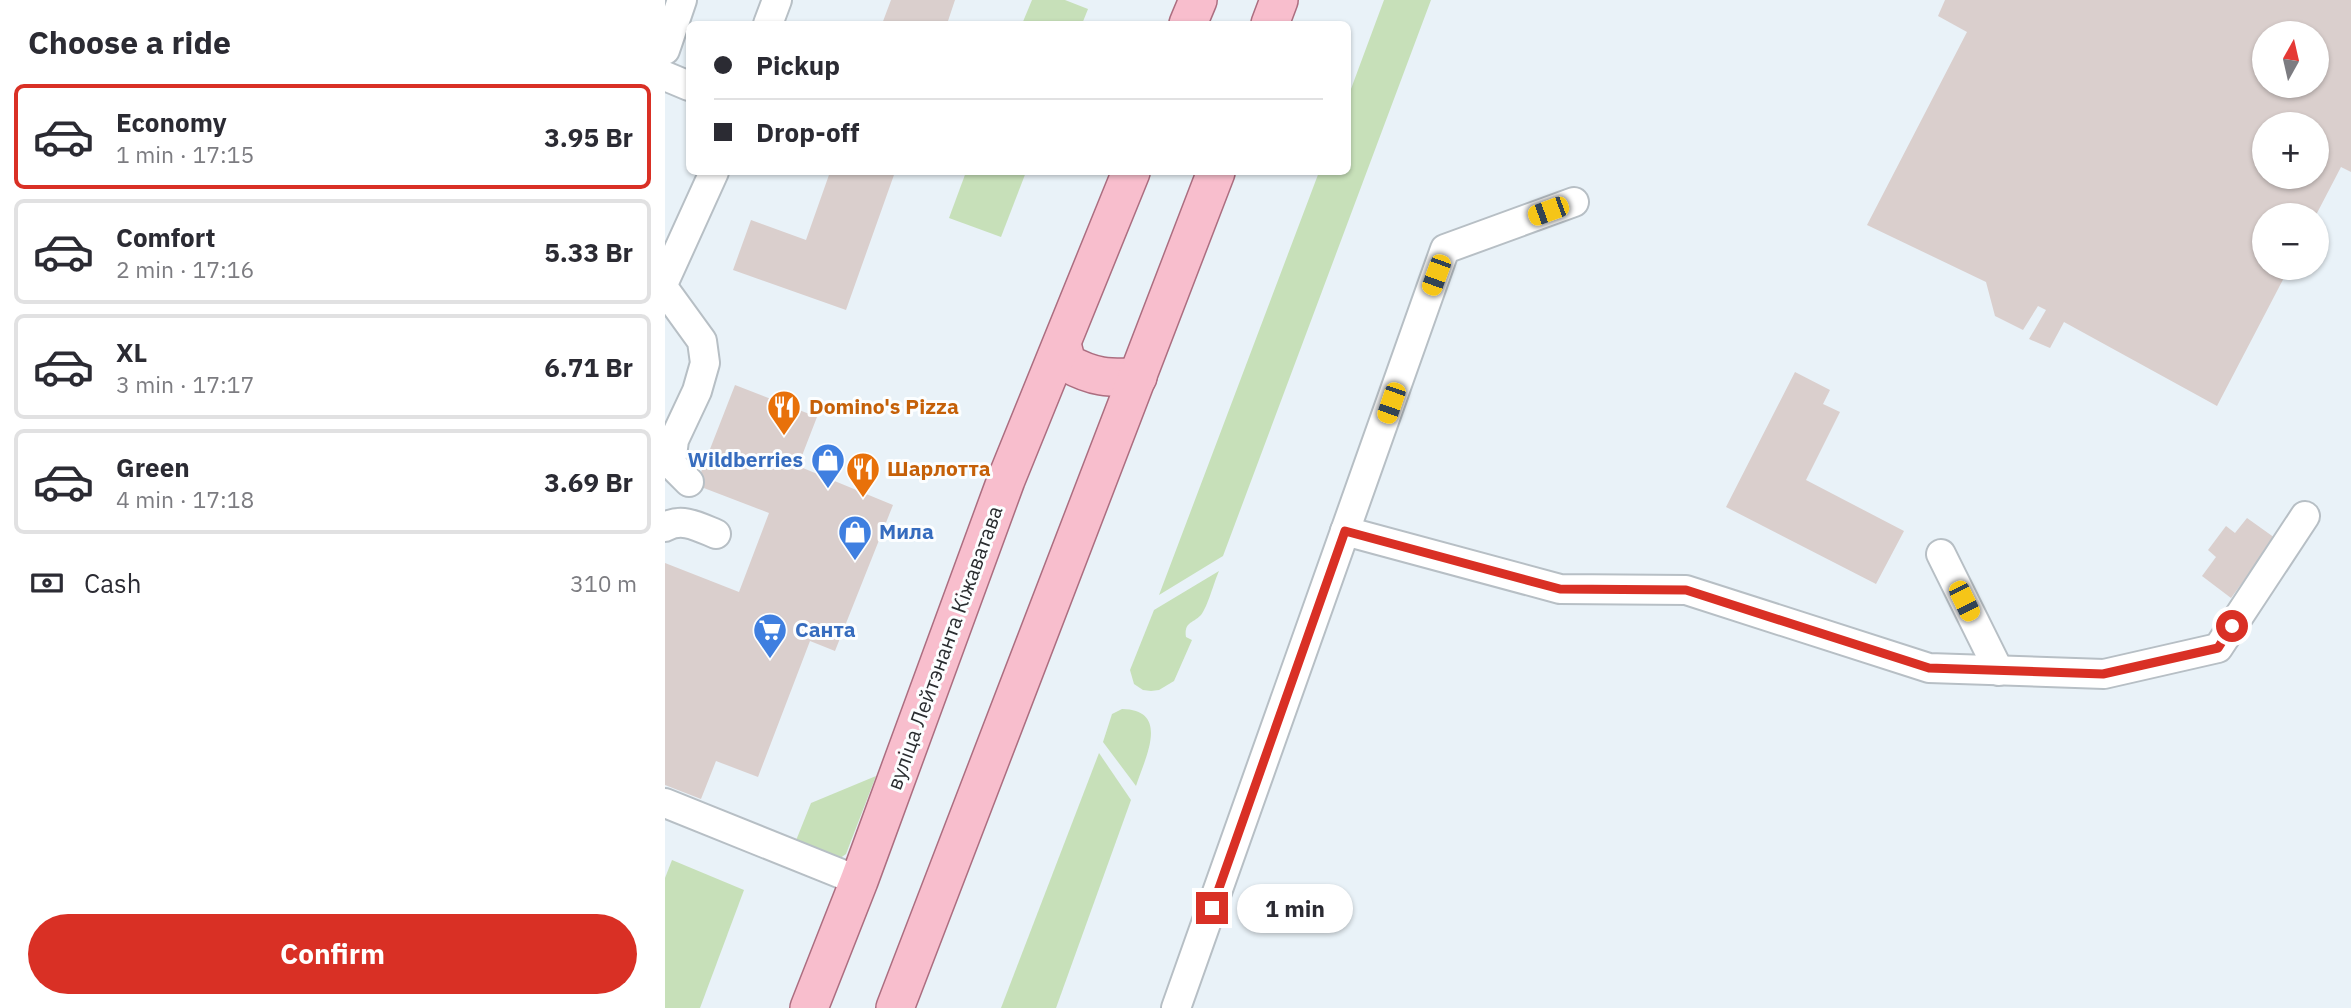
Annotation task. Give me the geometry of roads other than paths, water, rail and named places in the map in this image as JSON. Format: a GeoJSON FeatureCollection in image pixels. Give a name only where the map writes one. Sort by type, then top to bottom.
{"type":"FeatureCollection","features":[{"type":"Feature","properties":{"kind":"main road"},"geometry":{"type":"LineString","coordinates":[[1189,21],[1198,0]]}},
{"type":"Feature","properties":{"kind":"main road"},"geometry":{"type":"LineString","coordinates":[[1271,21],[1279,0]]}},
{"type":"Feature","properties":{"kind":"main road","name":"вуліца Лейтэнанта Кіжаватава"},"geometry":{"type":"LineString","coordinates":[[809,1008],[859,881],[1006,480],[1130,175]]}},
{"type":"Feature","properties":{"kind":"main road"},"geometry":{"type":"LineString","coordinates":[[895,1008],[1215,175]]}},
{"type":"Feature","properties":{"kind":"main road"},"geometry":{"type":"LineString","coordinates":[[1062,344],[1067,363],[1087,374],[1113,378],[1138,377]]}},
{"type":"Feature","properties":{"kind":"lane"},"geometry":{"type":"LineString","coordinates":[[665,50],[682,0]]}},
{"type":"Feature","properties":{"kind":"lane"},"geometry":{"type":"LineString","coordinates":[[769,21],[777,0]]}},
{"type":"Feature","properties":{"kind":"lane"},"geometry":{"type":"LineString","coordinates":[[665,76],[686,85]]}},
{"type":"Feature","properties":{"kind":"lane"},"geometry":{"type":"LineString","coordinates":[[665,280],[714,175]]}},
{"type":"Feature","properties":{"kind":"lane"},"geometry":{"type":"LineString","coordinates":[[1176,1008],[1445,249],[1574,202]]}},
{"type":"Feature","properties":{"kind":"lane"},"geometry":{"type":"LineString","coordinates":[[665,290],[702,341],[705,363],[697,391],[674,440],[671,464],[689,482]]}},
{"type":"Feature","properties":{"kind":"lane"},"geometry":{"type":"LineString","coordinates":[[1345,531],[1560,589],[1686,590],[1929,668],[2103,674],[2218,648],[2305,516]]}},
{"type":"Feature","properties":{"kind":"lane"},"geometry":{"type":"LineString","coordinates":[[665,527],[672,522],[689,523],[716,534]]}},
{"type":"Feature","properties":{"kind":"lane"},"geometry":{"type":"LineString","coordinates":[[1941,554],[1999,671]]}},
{"type":"Feature","properties":{"kind":"lane"},"geometry":{"type":"LineString","coordinates":[[665,803],[859,881]]}},
{"type":"Feature","properties":{"kind":"place","name":"Domino's Pizza"},"geometry":{"type":"Point","coordinates":[784,437]}},
{"type":"Feature","properties":{"kind":"place","name":"Wildberries"},"geometry":{"type":"Point","coordinates":[828,490]}},
{"type":"Feature","properties":{"kind":"place","name":"Шарлотта"},"geometry":{"type":"Point","coordinates":[863,499]}},
{"type":"Feature","properties":{"kind":"place","name":"Мила"},"geometry":{"type":"Point","coordinates":[855,562]}},
{"type":"Feature","properties":{"kind":"place","name":"Санта"},"geometry":{"type":"Point","coordinates":[770,660]}}]}
